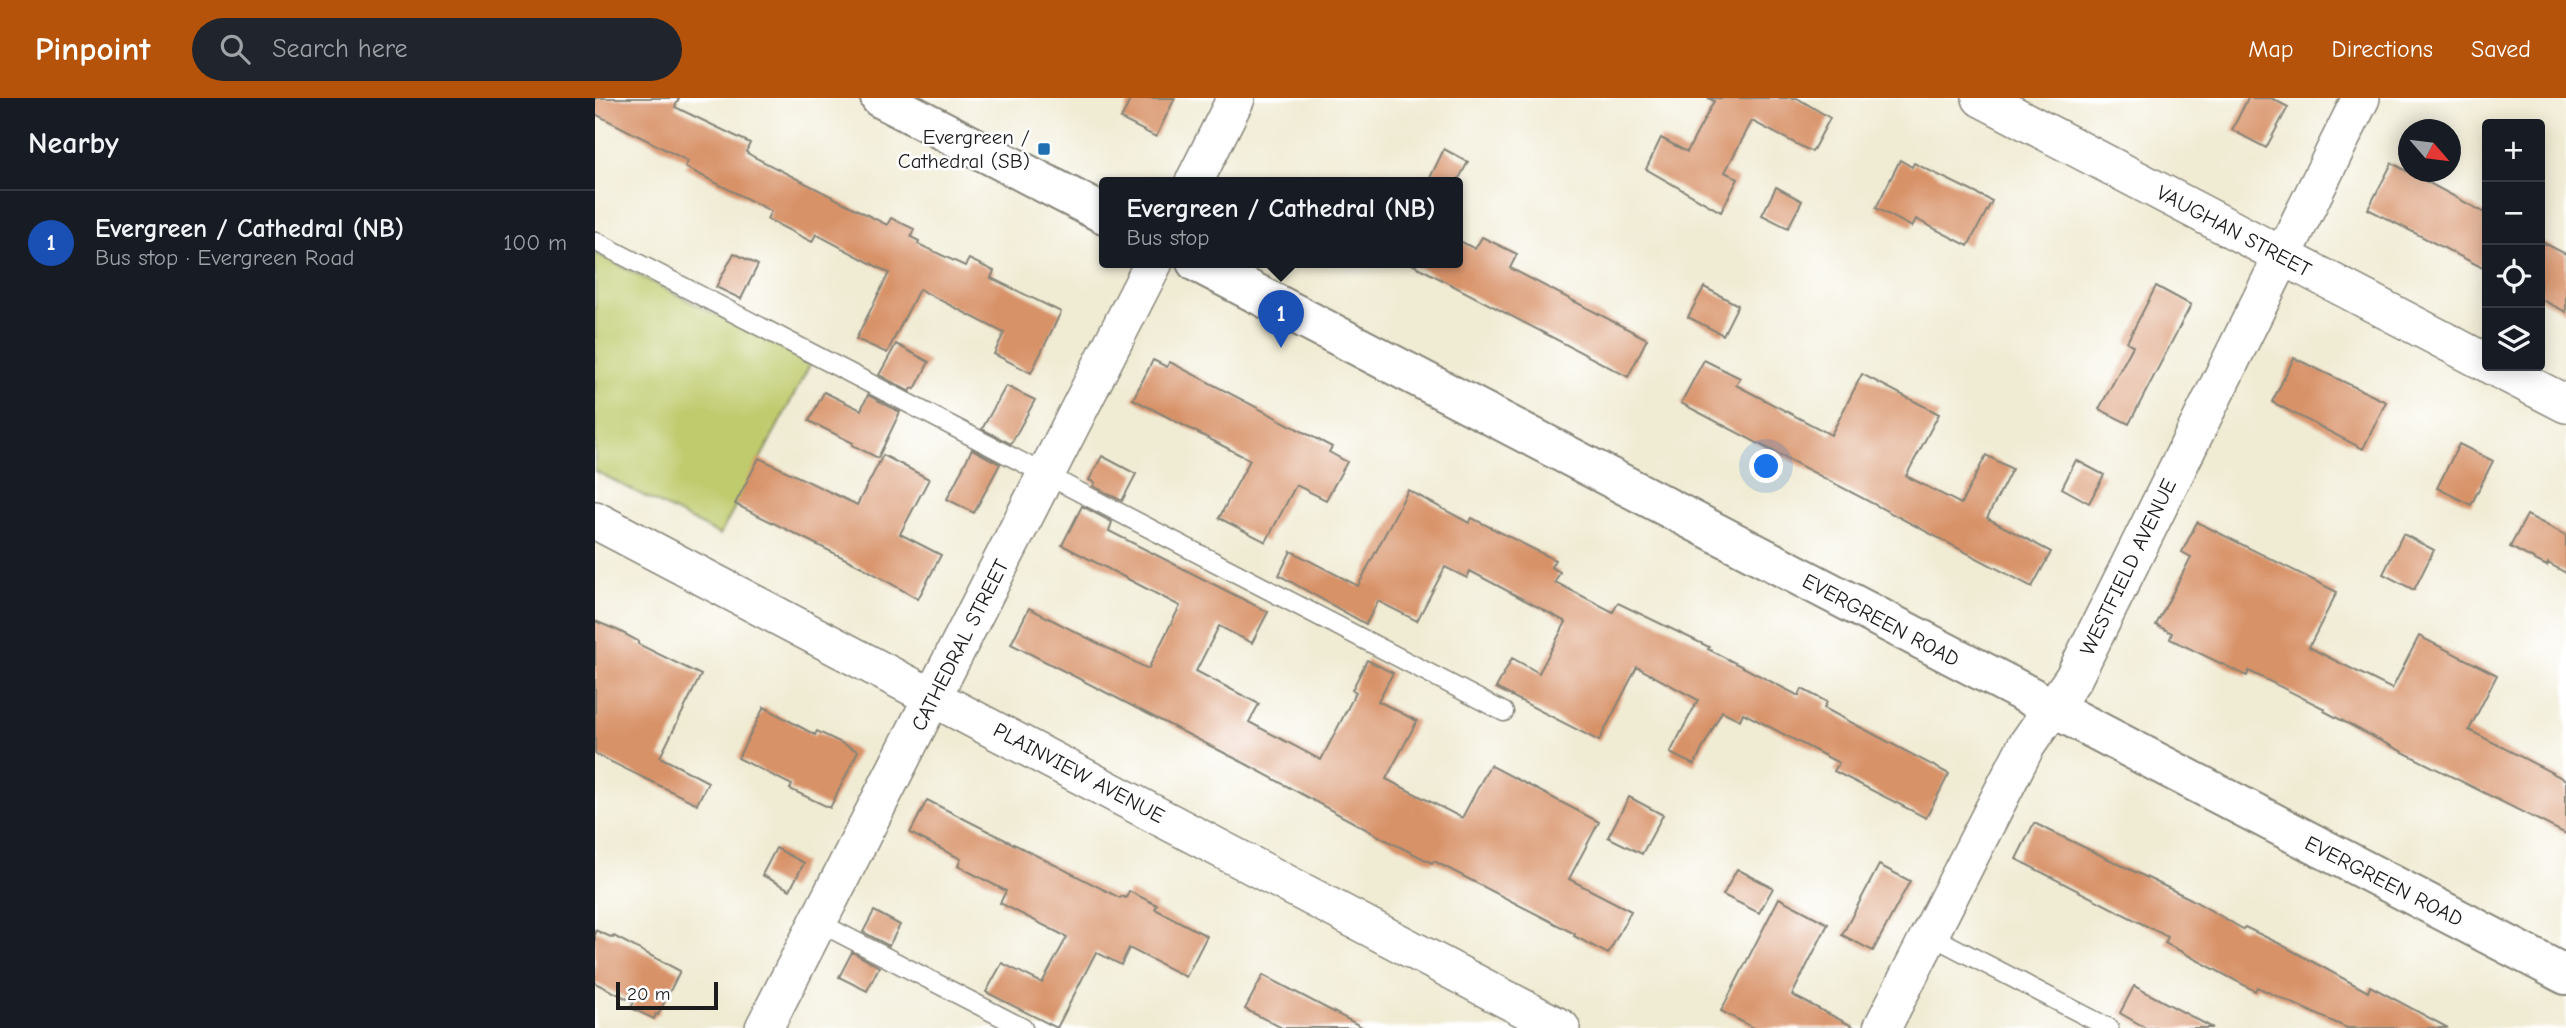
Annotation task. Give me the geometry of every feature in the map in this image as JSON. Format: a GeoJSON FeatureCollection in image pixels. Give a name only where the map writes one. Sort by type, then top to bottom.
{"type":"FeatureCollection","features":[{"type":"Feature","properties":{"kind":"street"},"geometry":{"type":"LineString","coordinates":[[880,98],[1099,211]]}},
{"type":"Feature","properties":{"kind":"street"},"geometry":{"type":"LineString","coordinates":[[1196,177],[1236,98]]}},
{"type":"Feature","properties":{"kind":"street","name":"VAUGHAN STREET"},"geometry":{"type":"LineString","coordinates":[[1981,98],[2482,361]]}},
{"type":"Feature","properties":{"kind":"street","name":"WESTFIELD AVENUE"},"geometry":{"type":"LineString","coordinates":[[1882,1028],[2026,746],[2074,677],[2361,98]]}},
{"type":"Feature","properties":{"kind":"street","name":"CATHEDRAL STREET"},"geometry":{"type":"LineString","coordinates":[[764,1028],[1151,268]]}},
{"type":"Feature","properties":{"kind":"street","name":"EVERGREEN ROAD"},"geometry":{"type":"LineString","coordinates":[[1207,268],[2566,975]]}},
{"type":"Feature","properties":{"kind":"street","name":"VAUGHAN STREET"},"geometry":{"type":"LineString","coordinates":[[2502,371],[2566,404]]}},
{"type":"Feature","properties":{"kind":"street","name":"PLAINVIEW AVENUE"},"geometry":{"type":"LineString","coordinates":[[595,520],[1562,1028]]}},
{"type":"Feature","properties":{"kind":"lane"},"geometry":{"type":"LineString","coordinates":[[595,241],[1504,712]]}},
{"type":"Feature","properties":{"kind":"lane"},"geometry":{"type":"LineString","coordinates":[[818,922],[1023,1028]]}},
{"type":"Feature","properties":{"kind":"lane"},"geometry":{"type":"LineString","coordinates":[[1930,935],[2109,1028]]}},
{"type":"Feature","properties":{"kind":"green space"},"geometry":{"type":"Polygon","coordinates":[[[595,253],[811,363],[720,535],[595,471],[595,253]]]}},
{"type":"Feature","properties":{"kind":"building"},"geometry":{"type":"Polygon","coordinates":[[[595,98],[679,98],[675,107],[750,143],[746,152],[754,157],[887,225],[891,218],[914,229],[911,237],[919,241],[918,244],[965,266],[969,259],[994,271],[991,278],[1061,312],[1031,373],[994,354],[1004,333],[919,289],[887,353],[856,339],[889,273],[816,234],[812,242],[767,219],[771,211],[685,167],[688,161],[595,114],[595,98]]]}},
{"type":"Feature","properties":{"kind":"building"},"geometry":{"type":"Polygon","coordinates":[[[1131,98],[1175,98],[1156,137],[1121,119],[1131,98]]]}},
{"type":"Feature","properties":{"kind":"building"},"geometry":{"type":"Polygon","coordinates":[[[1708,98],[1797,98],[1830,118],[1812,152],[1752,121],[1725,172],[1738,179],[1721,212],[1646,169],[1661,138],[1687,152],[1714,101],[1708,98]]]}},
{"type":"Feature","properties":{"kind":"building"},"geometry":{"type":"Polygon","coordinates":[[[2248,98],[2271,98],[2288,107],[2266,148],[2232,130],[2248,98]]]}},
{"type":"Feature","properties":{"kind":"building"},"geometry":{"type":"Polygon","coordinates":[[[1444,149],[1468,162],[1460,177],[1430,177],[1444,149]]]}},
{"type":"Feature","properties":{"kind":"building"},"geometry":{"type":"Polygon","coordinates":[[[1900,160],[1912,167],[1914,163],[1992,201],[1968,246],[1916,219],[1912,227],[1876,208],[1900,160]]]}},
{"type":"Feature","properties":{"kind":"building"},"geometry":{"type":"Polygon","coordinates":[[[2392,163],[2398,166],[2398,182],[2427,182],[2482,211],[2482,267],[2368,209],[2392,163]]]}},
{"type":"Feature","properties":{"kind":"building"},"geometry":{"type":"Polygon","coordinates":[[[1776,187],[1802,201],[1788,228],[1762,215],[1776,187]]]}},
{"type":"Feature","properties":{"kind":"building"},"geometry":{"type":"Polygon","coordinates":[[[1482,237],[1517,254],[1510,268],[1647,339],[1628,377],[1419,268],[1463,268],[1463,243],[1475,249],[1482,237]]]}},
{"type":"Feature","properties":{"kind":"building"},"geometry":{"type":"Polygon","coordinates":[[[2545,244],[2566,254],[2566,312],[2545,302],[2545,244]]]}},
{"type":"Feature","properties":{"kind":"building"},"geometry":{"type":"Polygon","coordinates":[[[734,253],[758,265],[741,299],[716,287],[734,253]]]}},
{"type":"Feature","properties":{"kind":"building"},"geometry":{"type":"Polygon","coordinates":[[[2156,286],[2191,305],[2129,424],[2099,409],[2133,346],[2127,342],[2156,286]]]}},
{"type":"Feature","properties":{"kind":"building"},"geometry":{"type":"Polygon","coordinates":[[[1704,287],[1738,305],[1723,335],[1688,317],[1704,287]]]}},
{"type":"Feature","properties":{"kind":"building"},"geometry":{"type":"Polygon","coordinates":[[[896,344],[929,362],[915,389],[912,388],[910,392],[879,375],[896,344]]]}},
{"type":"Feature","properties":{"kind":"building"},"geometry":{"type":"Polygon","coordinates":[[[2294,358],[2386,402],[2363,449],[2272,402],[2294,358]]]}},
{"type":"Feature","properties":{"kind":"building"},"geometry":{"type":"Polygon","coordinates":[[[1153,360],[1167,367],[1170,362],[1332,447],[1329,452],[1347,462],[1326,500],[1296,485],[1266,542],[1219,518],[1250,460],[1133,399],[1153,360]]]}},
{"type":"Feature","properties":{"kind":"building"},"geometry":{"type":"Polygon","coordinates":[[[1704,360],[1740,378],[1736,385],[1831,435],[1862,374],[1939,414],[1906,476],[1961,504],[1986,455],[2012,469],[1987,518],[2051,552],[2032,587],[1681,403],[1704,360]]]}},
{"type":"Feature","properties":{"kind":"building"},"geometry":{"type":"Polygon","coordinates":[[[1006,386],[1035,400],[1011,444],[982,429],[1006,386]]]}},
{"type":"Feature","properties":{"kind":"building"},"geometry":{"type":"Polygon","coordinates":[[[824,392],[861,410],[868,395],[900,412],[878,458],[809,421],[824,392]]]}},
{"type":"Feature","properties":{"kind":"building"},"geometry":{"type":"Polygon","coordinates":[[[2459,444],[2493,461],[2471,505],[2437,488],[2459,444]]]}},
{"type":"Feature","properties":{"kind":"building"},"geometry":{"type":"Polygon","coordinates":[[[972,449],[1000,464],[974,513],[947,499],[972,449]]]}},
{"type":"Feature","properties":{"kind":"building"},"geometry":{"type":"Polygon","coordinates":[[[883,455],[929,479],[900,534],[941,555],[918,599],[862,567],[735,504],[759,458],[857,505],[883,455]]]}},
{"type":"Feature","properties":{"kind":"building"},"geometry":{"type":"Polygon","coordinates":[[[1102,456],[1136,474],[1122,501],[1093,486],[1095,483],[1089,480],[1102,456]]]}},
{"type":"Feature","properties":{"kind":"building"},"geometry":{"type":"Polygon","coordinates":[[[2076,460],[2104,475],[2089,503],[2062,488],[2076,460]]]}},
{"type":"Feature","properties":{"kind":"building"},"geometry":{"type":"Polygon","coordinates":[[[1408,490],[1469,523],[1472,518],[1555,560],[1551,567],[1560,572],[1555,582],[1613,612],[1618,603],[1709,647],[1708,649],[1799,696],[1802,689],[1827,702],[1824,708],[1949,774],[1926,818],[1834,771],[1839,763],[1743,713],[1740,720],[1722,711],[1694,765],[1670,753],[1698,700],[1637,667],[1599,741],[1496,688],[1512,658],[1539,673],[1566,622],[1470,571],[1467,578],[1445,567],[1417,621],[1378,601],[1366,624],[1279,575],[1291,551],[1358,586],[1408,490]]]}},
{"type":"Feature","properties":{"kind":"building"},"geometry":{"type":"Polygon","coordinates":[[[1082,506],[1112,522],[1109,531],[1268,612],[1252,643],[1219,626],[1196,671],[1259,704],[1249,722],[1321,760],[1356,692],[1352,690],[1367,660],[1393,673],[1378,701],[1417,721],[1386,779],[1462,818],[1490,765],[1599,822],[1569,879],[1631,911],[1608,954],[1574,936],[1575,934],[1434,861],[1432,863],[1384,839],[1246,764],[1011,644],[1029,608],[1148,669],[1180,606],[1062,545],[1082,506]]]}},
{"type":"Feature","properties":{"kind":"building"},"geometry":{"type":"Polygon","coordinates":[[[2527,515],[2566,535],[2566,573],[2510,547],[2527,515]]]}},
{"type":"Feature","properties":{"kind":"building"},"geometry":{"type":"Polygon","coordinates":[[[2197,522],[2337,592],[2309,647],[2326,656],[2392,689],[2419,636],[2497,675],[2469,730],[2566,780],[2566,834],[2249,671],[2247,676],[2170,639],[2172,633],[2156,625],[2191,557],[2182,552],[2197,522]]]}},
{"type":"Feature","properties":{"kind":"building"},"geometry":{"type":"Polygon","coordinates":[[[2403,534],[2434,550],[2414,590],[2383,574],[2403,534]]]}},
{"type":"Feature","properties":{"kind":"building"},"geometry":{"type":"Polygon","coordinates":[[[595,621],[701,675],[660,757],[708,782],[697,804],[595,754],[595,621]]]}},
{"type":"Feature","properties":{"kind":"building"},"geometry":{"type":"Polygon","coordinates":[[[764,707],[815,735],[817,731],[858,751],[830,808],[790,789],[792,785],[738,758],[764,707]]]}},
{"type":"Feature","properties":{"kind":"building"},"geometry":{"type":"Polygon","coordinates":[[[1629,797],[1663,815],[1642,854],[1608,837],[1629,797]]]}},
{"type":"Feature","properties":{"kind":"building"},"geometry":{"type":"Polygon","coordinates":[[[927,800],[1120,898],[1126,898],[1129,891],[1157,905],[1155,909],[1207,936],[1186,977],[1129,948],[1121,965],[1096,952],[1057,1028],[986,992],[1002,963],[1042,983],[1067,937],[1000,903],[1006,891],[958,866],[961,859],[910,833],[927,800]]]}},
{"type":"Feature","properties":{"kind":"building"},"geometry":{"type":"Polygon","coordinates":[[[2034,823],[2189,898],[2243,929],[2245,927],[2280,944],[2368,992],[2370,986],[2448,1028],[2347,1028],[2257,987],[2255,991],[2165,943],[2168,937],[2016,859],[2034,823]]]}},
{"type":"Feature","properties":{"kind":"building"},"geometry":{"type":"Polygon","coordinates":[[[776,848],[804,863],[790,890],[762,875],[776,848]]]}},
{"type":"Feature","properties":{"kind":"building"},"geometry":{"type":"Polygon","coordinates":[[[1879,865],[1910,881],[1873,951],[1842,935],[1879,865]]]}},
{"type":"Feature","properties":{"kind":"building"},"geometry":{"type":"Polygon","coordinates":[[[1737,869],[1773,888],[1759,913],[1723,895],[1737,869]]]}},
{"type":"Feature","properties":{"kind":"building"},"geometry":{"type":"Polygon","coordinates":[[[1779,898],[1828,924],[1792,995],[1856,1028],[1754,1028],[1721,1011],[1779,898]]]}},
{"type":"Feature","properties":{"kind":"building"},"geometry":{"type":"Polygon","coordinates":[[[874,911],[900,925],[889,946],[863,932],[874,911]]]}},
{"type":"Feature","properties":{"kind":"building"},"geometry":{"type":"Polygon","coordinates":[[[595,930],[613,938],[614,936],[680,971],[654,1019],[631,1008],[634,1002],[595,983],[595,930]]]}},
{"type":"Feature","properties":{"kind":"building"},"geometry":{"type":"Polygon","coordinates":[[[852,952],[879,967],[867,991],[839,977],[852,952]]]}},
{"type":"Feature","properties":{"kind":"building"},"geometry":{"type":"Polygon","coordinates":[[[1263,975],[1364,1028],[1282,1028],[1245,1009],[1263,975]]]}},
{"type":"Feature","properties":{"kind":"building"},"geometry":{"type":"Polygon","coordinates":[[[2134,986],[2213,1028],[2146,1028],[2120,1013],[2134,986]]]}},
{"type":"Feature","properties":{"kind":"place","name":"Evergreen / Cathedral (SB)"},"geometry":{"type":"Point","coordinates":[1044,149]}},
{"type":"Feature","properties":{"kind":"place","name":"Evergreen / Cathedral (NB)"},"geometry":{"type":"Point","coordinates":[1281,348]}}]}
